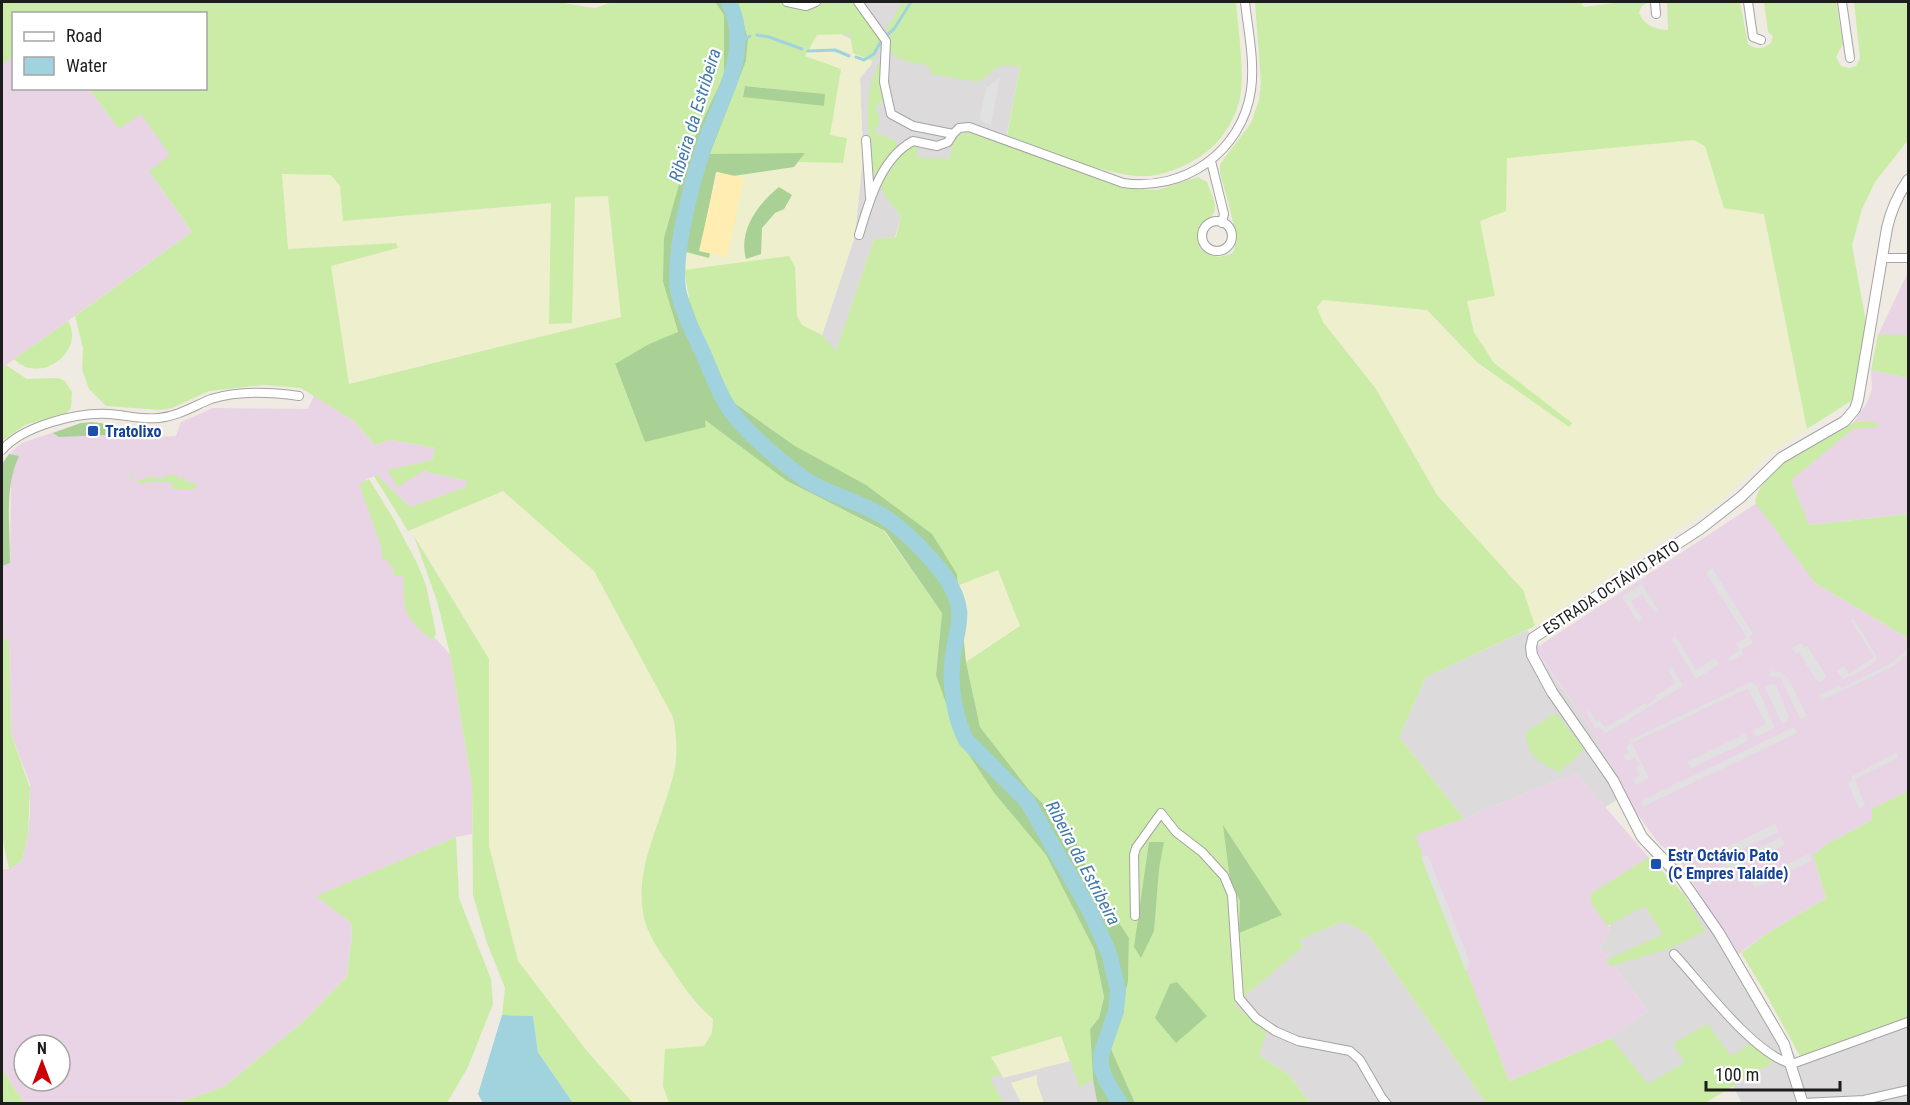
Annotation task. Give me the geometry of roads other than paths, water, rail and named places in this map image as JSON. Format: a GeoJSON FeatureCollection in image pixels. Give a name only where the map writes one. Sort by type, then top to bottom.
{"type":"FeatureCollection","features":[{"type":"Feature","properties":{"kind":"street"},"geometry":{"type":"LineString","coordinates":[[787,2],[806,6],[816,2]]}},
{"type":"Feature","properties":{"kind":"street"},"geometry":{"type":"LineString","coordinates":[[858,2],[886,41],[884,82],[891,114],[913,126],[953,134]]}},
{"type":"Feature","properties":{"kind":"street"},"geometry":{"type":"LineString","coordinates":[[859,235],[870,198],[888,165],[902,147],[913,141],[937,146],[948,142],[959,128],[969,127],[1123,183],[1144,185],[1165,182],[1186,176],[1211,161],[1232,138],[1248,104],[1252,77],[1245,2]]}},
{"type":"Feature","properties":{"kind":"street"},"geometry":{"type":"LineString","coordinates":[[1655,2],[1656,14]]}},
{"type":"Feature","properties":{"kind":"street"},"geometry":{"type":"LineString","coordinates":[[1748,2],[1753,37],[1761,40]]}},
{"type":"Feature","properties":{"kind":"street"},"geometry":{"type":"LineString","coordinates":[[1842,2],[1850,58]]}},
{"type":"Feature","properties":{"kind":"street"},"geometry":{"type":"LineString","coordinates":[[866,140],[870,198]]}},
{"type":"Feature","properties":{"kind":"street"},"geometry":{"type":"LineString","coordinates":[[1211,161],[1224,214],[1222,223]]}},
{"type":"Feature","properties":{"kind":"street","name":"ESTRADA OCTÁVIO PATO"},"geometry":{"type":"LineString","coordinates":[[1803,1103],[1784,1044],[1719,933],[1681,878],[1642,837],[1613,780],[1552,692],[1532,655],[1531,647],[1533,638],[1700,529],[1741,497],[1781,458],[1850,417],[1858,400],[1881,258],[1891,212],[1908,180]]}},
{"type":"Feature","properties":{"kind":"street"},"geometry":{"type":"LineString","coordinates":[[1881,258],[1908,258]]}},
{"type":"Feature","properties":{"kind":"street"},"geometry":{"type":"LineString","coordinates":[[2,450],[16,438],[68,418],[98,414],[159,418],[226,396],[261,393],[299,396]]}},
{"type":"Feature","properties":{"kind":"street"},"geometry":{"type":"LineString","coordinates":[[1135,916],[1134,855],[1141,840],[1161,813],[1176,832],[1202,852],[1224,876],[1232,895],[1239,998],[1256,1018],[1275,1031],[1298,1041],[1350,1051],[1360,1060],[1387,1104]]}},
{"type":"Feature","properties":{"kind":"street"},"geometry":{"type":"LineString","coordinates":[[1674,954],[1753,1040],[1782,1062],[1792,1064],[1908,1022]]}},
{"type":"Feature","properties":{"kind":"street"},"geometry":{"type":"LineString","coordinates":[[1803,1103],[1864,1102],[1908,1090]]}},
{"type":"Feature","properties":{"kind":"water"},"geometry":{"type":"Polygon","coordinates":[[[502,1015],[533,1016],[538,1052],[573,1103],[483,1103],[478,1094],[502,1015]]]}},
{"type":"Feature","properties":{"kind":"waterway","name":"Ribeira da Estribeira"},"geometry":{"type":"LineString","coordinates":[[729,2],[735,18],[737,49],[730,81],[711,127],[692,187],[681,235],[677,278],[684,310],[721,394],[728,407],[744,426],[778,458],[811,483],[873,510],[889,520],[916,544],[946,578],[953,591],[959,612],[952,683],[956,713],[962,732],[966,740],[1027,801],[1090,911],[1109,953],[1118,991],[1116,1011],[1101,1055],[1101,1067],[1120,1104]]}},
{"type":"Feature","properties":{"kind":"waterway"},"geometry":{"type":"LineString","coordinates":[[886,36],[894,29],[911,2]]}},
{"type":"Feature","properties":{"kind":"waterway"},"geometry":{"type":"LineString","coordinates":[[757,35],[802,49]]}},
{"type":"Feature","properties":{"kind":"waterway"},"geometry":{"type":"LineString","coordinates":[[737,45],[750,36]]}},
{"type":"Feature","properties":{"kind":"waterway"},"geometry":{"type":"LineString","coordinates":[[856,57],[864,60],[874,54],[880,43]]}},
{"type":"Feature","properties":{"kind":"waterway"},"geometry":{"type":"LineString","coordinates":[[808,51],[835,50],[849,56]]}},
{"type":"Feature","properties":{"kind":"waterway"},"geometry":{"type":"LineString","coordinates":[[1107,1104],[1119,1102]]}},
{"type":"Feature","properties":{"kind":"place","name":"Tratolixo"},"geometry":{"type":"Point","coordinates":[93,431]}},
{"type":"Feature","properties":{"kind":"place","name":"Estr Octávio Pato (C Empres Talaíde)"},"geometry":{"type":"Point","coordinates":[1656,864]}}]}
